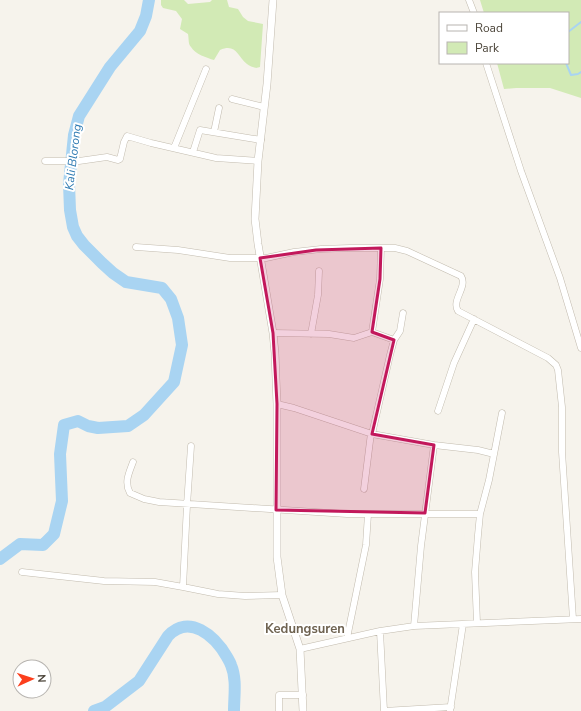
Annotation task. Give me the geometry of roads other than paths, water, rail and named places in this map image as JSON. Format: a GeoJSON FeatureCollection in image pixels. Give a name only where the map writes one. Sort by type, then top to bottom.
{"type":"FeatureCollection","features":[{"type":"Feature","properties":{"kind":"street"},"geometry":{"type":"LineString","coordinates":[[273,0],[258,162],[255,219],[273,333],[277,404],[277,557],[282,595],[300,648],[303,711]]}},
{"type":"Feature","properties":{"kind":"street"},"geometry":{"type":"LineString","coordinates":[[469,0],[474,12]]}},
{"type":"Feature","properties":{"kind":"street"},"geometry":{"type":"LineString","coordinates":[[486,64],[521,171],[560,278],[581,348]]}},
{"type":"Feature","properties":{"kind":"street"},"geometry":{"type":"LineString","coordinates":[[174,148],[206,69]]}},
{"type":"Feature","properties":{"kind":"street"},"geometry":{"type":"LineString","coordinates":[[232,99],[264,107]]}},
{"type":"Feature","properties":{"kind":"street"},"geometry":{"type":"LineString","coordinates":[[214,132],[219,108]]}},
{"type":"Feature","properties":{"kind":"street"},"geometry":{"type":"LineString","coordinates":[[193,152],[200,130],[261,140]]}},
{"type":"Feature","properties":{"kind":"street"},"geometry":{"type":"LineString","coordinates":[[45,161],[79,161],[106,157],[119,160],[127,136],[151,143],[224,159],[258,162]]}},
{"type":"Feature","properties":{"kind":"street"},"geometry":{"type":"LineString","coordinates":[[136,248],[178,250],[230,258],[260,258],[321,249],[394,248],[407,251],[436,263],[461,276],[463,282],[456,304],[458,311],[548,358],[556,365],[558,370],[562,407],[562,452],[572,619]]}},
{"type":"Feature","properties":{"kind":"street"},"geometry":{"type":"LineString","coordinates":[[372,332],[380,279],[381,248]]}},
{"type":"Feature","properties":{"kind":"street"},"geometry":{"type":"LineString","coordinates":[[311,334],[318,296],[319,271]]}},
{"type":"Feature","properties":{"kind":"street"},"geometry":{"type":"LineString","coordinates":[[364,489],[372,434],[394,340],[400,331],[403,313]]}},
{"type":"Feature","properties":{"kind":"street"},"geometry":{"type":"LineString","coordinates":[[438,410],[454,363],[474,319]]}},
{"type":"Feature","properties":{"kind":"street"},"geometry":{"type":"LineString","coordinates":[[273,333],[329,334],[354,338],[372,332],[394,340]]}},
{"type":"Feature","properties":{"kind":"street"},"geometry":{"type":"LineString","coordinates":[[277,404],[294,408],[372,434],[434,445],[474,449],[494,454]]}},
{"type":"Feature","properties":{"kind":"street"},"geometry":{"type":"LineString","coordinates":[[477,623],[475,572],[480,514],[502,413]]}},
{"type":"Feature","properties":{"kind":"street"},"geometry":{"type":"LineString","coordinates":[[414,626],[425,513],[434,445]]}},
{"type":"Feature","properties":{"kind":"street"},"geometry":{"type":"LineString","coordinates":[[183,587],[191,446]]}},
{"type":"Feature","properties":{"kind":"street"},"geometry":{"type":"LineString","coordinates":[[133,462],[127,477],[127,485],[130,493],[144,499],[159,502],[187,505],[368,514],[480,514]]}},
{"type":"Feature","properties":{"kind":"street"},"geometry":{"type":"LineString","coordinates":[[347,638],[365,551],[368,514]]}},
{"type":"Feature","properties":{"kind":"street"},"geometry":{"type":"LineString","coordinates":[[22,572],[104,581],[149,582],[218,594],[245,596],[282,595]]}},
{"type":"Feature","properties":{"kind":"street"},"geometry":{"type":"LineString","coordinates":[[300,648],[380,631],[414,626],[581,619]]}},
{"type":"Feature","properties":{"kind":"street"},"geometry":{"type":"LineString","coordinates":[[380,631],[384,711],[450,709],[463,624]]}},
{"type":"Feature","properties":{"kind":"street"},"geometry":{"type":"LineString","coordinates":[[279,711],[279,695],[303,695]]}},
{"type":"Feature","properties":{"kind":"waterway","name":"Kali Blorong"},"geometry":{"type":"LineString","coordinates":[[0,559],[20,544],[43,545],[54,534],[62,501],[60,454],[64,425],[78,421],[88,426],[98,428],[128,426],[144,415],[174,382],[182,345],[178,318],[171,299],[162,288],[126,282],[113,273],[84,245],[77,236],[73,227],[70,210],[69,184],[74,135],[79,116],[110,67],[140,31],[146,16],[149,0]]}},
{"type":"Feature","properties":{"kind":"waterway"},"geometry":{"type":"LineString","coordinates":[[569,31],[581,22]]}},
{"type":"Feature","properties":{"kind":"waterway"},"geometry":{"type":"LineString","coordinates":[[566,64],[571,75],[581,72]]}},
{"type":"Feature","properties":{"kind":"waterway","name":"Kali Blorong"},"geometry":{"type":"LineString","coordinates":[[94,711],[105,707],[139,681],[168,636],[176,629],[184,627],[193,627],[209,635],[227,657],[234,676],[234,711]]}},
{"type":"Feature","properties":{"kind":"district","name":"Kedungsuren"},"geometry":{"type":"Point","coordinates":[305,629]}}]}
